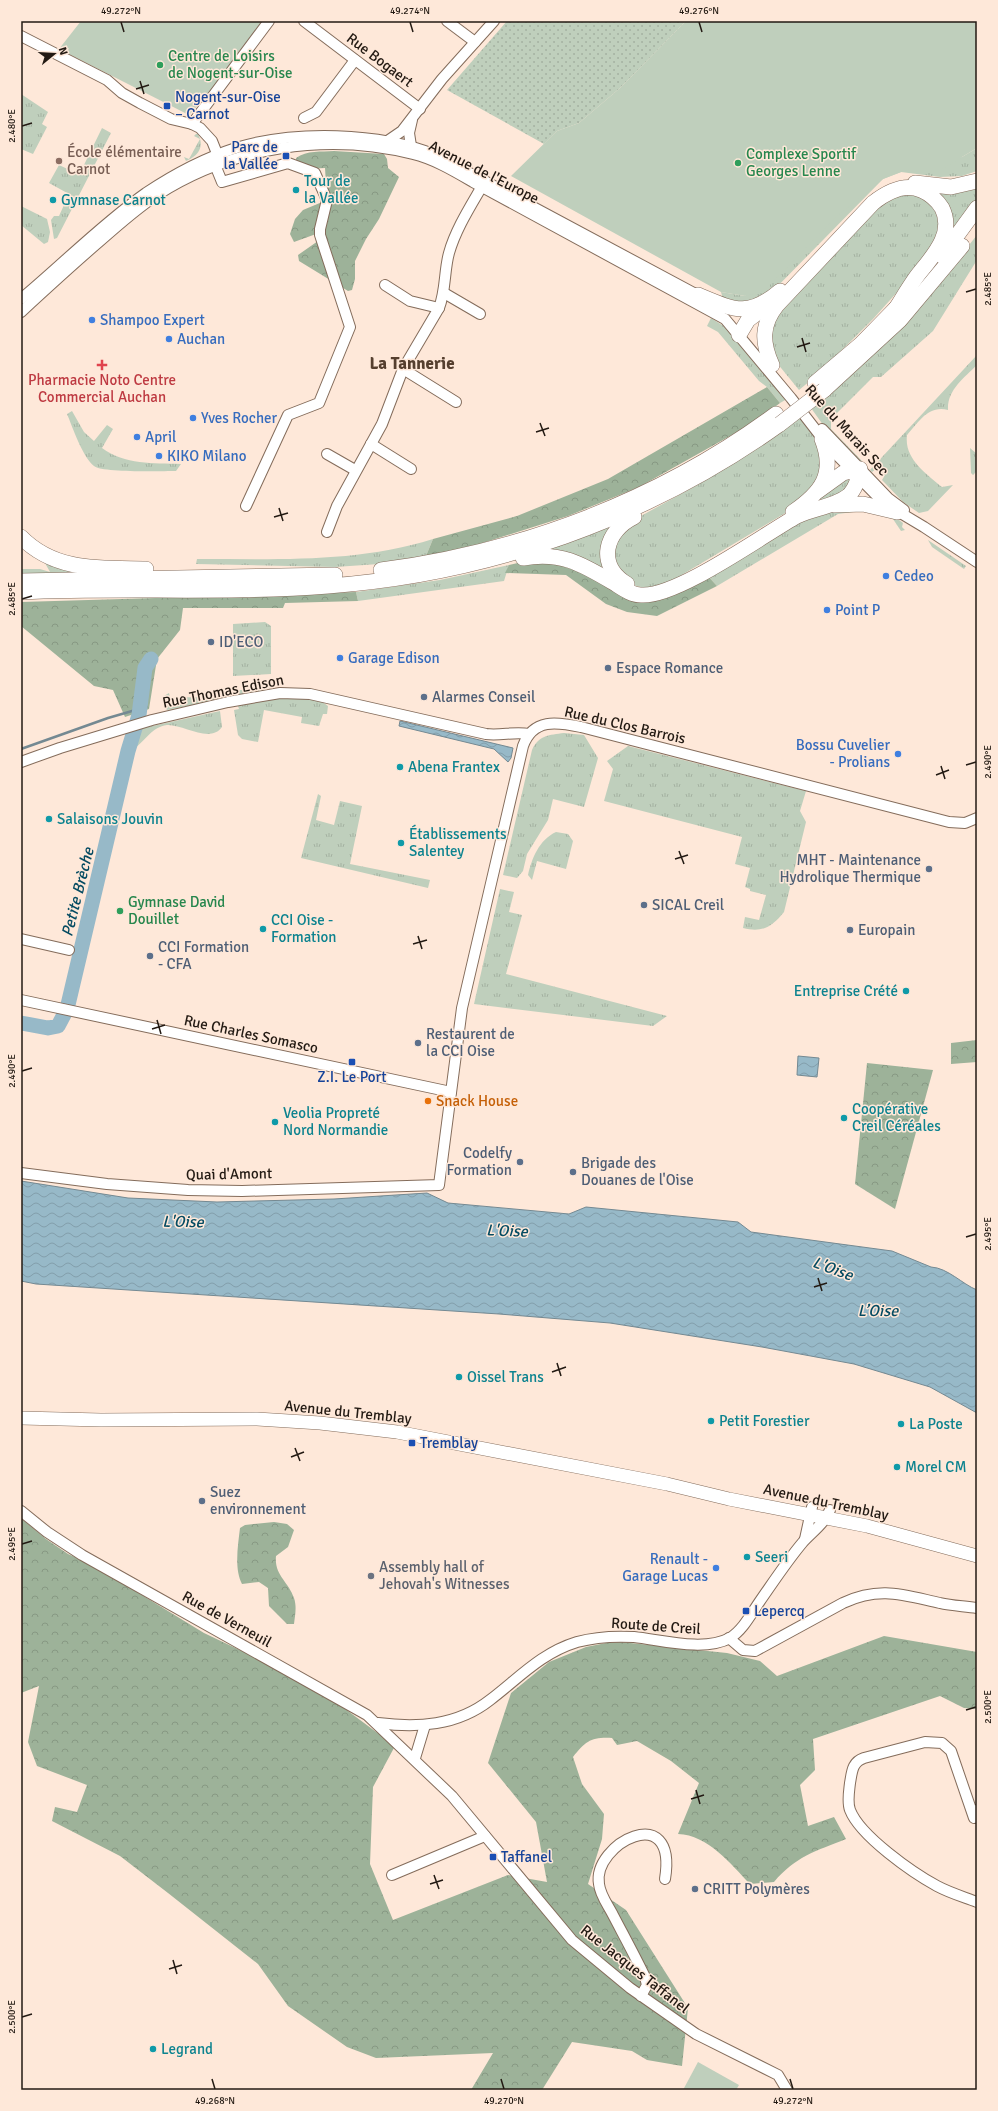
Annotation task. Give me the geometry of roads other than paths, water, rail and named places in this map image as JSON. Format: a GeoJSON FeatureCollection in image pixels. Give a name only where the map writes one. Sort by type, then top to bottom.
{"type":"FeatureCollection","features":[{"type":"Feature","properties":{"kind":"highway"},"geometry":{"type":"LineString","coordinates":[[747,339],[748,320],[772,302],[861,208],[885,189],[907,183],[952,187],[977,181]]}},
{"type":"Feature","properties":{"kind":"highway"},"geometry":{"type":"LineString","coordinates":[[747,339],[873,203],[893,191],[906,188],[915,188],[927,193],[940,204],[945,216],[946,229],[936,251],[895,310]]}},
{"type":"Feature","properties":{"kind":"highway"},"geometry":{"type":"LineString","coordinates":[[820,387],[857,347],[895,310],[934,265],[977,208]]}},
{"type":"Feature","properties":{"kind":"highway"},"geometry":{"type":"LineString","coordinates":[[857,472],[836,477],[791,512],[675,582],[660,588],[646,590],[634,588],[623,582],[613,571],[609,558],[608,547],[614,532],[625,521],[663,501],[778,419],[820,387],[900,320],[942,272],[977,226]]}},
{"type":"Feature","properties":{"kind":"highway"},"geometry":{"type":"LineString","coordinates":[[698,295],[725,306],[748,309],[767,302],[783,289]]}},
{"type":"Feature","properties":{"kind":"highway"},"geometry":{"type":"LineString","coordinates":[[770,314],[765,327],[764,339],[772,365]]}},
{"type":"Feature","properties":{"kind":"highway"},"geometry":{"type":"LineString","coordinates":[[21,581],[321,576],[388,569],[450,559],[559,528],[619,504],[661,484],[778,419]]}},
{"type":"Feature","properties":{"kind":"highway"},"geometry":{"type":"LineString","coordinates":[[818,491],[824,481],[828,465],[822,439]]}},
{"type":"Feature","properties":{"kind":"highway"},"geometry":{"type":"LineString","coordinates":[[445,570],[489,565],[532,557],[554,556],[580,564],[632,594],[655,594],[678,586],[800,515],[841,500],[850,494],[857,472]]}},
{"type":"Feature","properties":{"kind":"highway"},"geometry":{"type":"LineString","coordinates":[[21,592],[314,587],[382,581],[445,570],[501,557],[572,534],[636,508],[701,475]]}},
{"type":"Feature","properties":{"kind":"highway"},"geometry":{"type":"LineString","coordinates":[[828,505],[863,504],[897,512]]}},
{"type":"Feature","properties":{"kind":"highway"},"geometry":{"type":"LineString","coordinates":[[21,537],[35,550],[53,559],[85,567],[321,576]]}},
{"type":"Feature","properties":{"kind":"main road","name":"Avenue du Tremblay"},"geometry":{"type":"LineString","coordinates":[[21,1418],[101,1420],[240,1419],[368,1428],[435,1438],[667,1484],[811,1515],[906,1528],[977,1551]]}},
{"type":"Feature","properties":{"kind":"main road","name":"Avenue du Tremblay"},"geometry":{"type":"LineString","coordinates":[[827,1517],[875,1528],[977,1556]]}},
{"type":"Feature","properties":{"kind":"street"},"geometry":{"type":"LineString","coordinates":[[192,124],[269,21]]}},
{"type":"Feature","properties":{"kind":"street","name":"Rue Bogaert"},"geometry":{"type":"LineString","coordinates":[[304,21],[420,109]]}},
{"type":"Feature","properties":{"kind":"street"},"geometry":{"type":"LineString","coordinates":[[447,21],[475,42]]}},
{"type":"Feature","properties":{"kind":"street"},"geometry":{"type":"LineString","coordinates":[[386,142],[399,134],[442,79],[494,21]]}},
{"type":"Feature","properties":{"kind":"street"},"geometry":{"type":"LineString","coordinates":[[21,36],[106,80],[122,93],[140,103],[174,120],[192,124],[206,134],[216,160],[222,182],[288,163],[315,173],[327,200],[320,229],[320,236],[350,327],[319,403],[288,414],[246,506]]}},
{"type":"Feature","properties":{"kind":"street"},"geometry":{"type":"LineString","coordinates":[[304,118],[316,112],[355,60]]}},
{"type":"Feature","properties":{"kind":"street"},"geometry":{"type":"LineString","coordinates":[[411,146],[410,133],[413,118]]}},
{"type":"Feature","properties":{"kind":"street","name":"Avenue de l'Europe"},"geometry":{"type":"LineString","coordinates":[[21,299],[140,198],[179,173],[216,160],[250,145],[302,138],[342,137],[411,146],[441,157],[484,183],[717,314],[747,339]]}},
{"type":"Feature","properties":{"kind":"street","name":"Avenue de l'Europe"},"geometry":{"type":"LineString","coordinates":[[21,312],[80,258],[150,200],[216,160],[285,148],[322,145],[358,146],[421,156],[484,183],[698,295],[723,311],[747,339]]}},
{"type":"Feature","properties":{"kind":"street"},"geometry":{"type":"LineString","coordinates":[[327,532],[337,506],[355,470],[385,418],[403,369],[439,308],[444,293],[446,266],[452,245],[484,183]]}},
{"type":"Feature","properties":{"kind":"street"},"geometry":{"type":"LineString","coordinates":[[385,285],[410,302],[439,308]]}},
{"type":"Feature","properties":{"kind":"street"},"geometry":{"type":"LineString","coordinates":[[444,293],[480,314]]}},
{"type":"Feature","properties":{"kind":"street","name":"Rue du Marais Sec"},"geometry":{"type":"LineString","coordinates":[[747,339],[772,365],[824,432],[886,506],[924,527],[977,562]]}},
{"type":"Feature","properties":{"kind":"street","name":"Rue du Marais Sec"},"geometry":{"type":"LineString","coordinates":[[747,339],[822,439],[857,472],[924,527]]}},
{"type":"Feature","properties":{"kind":"street"},"geometry":{"type":"LineString","coordinates":[[403,369],[456,402]]}},
{"type":"Feature","properties":{"kind":"street"},"geometry":{"type":"LineString","coordinates":[[371,444],[411,469]]}},
{"type":"Feature","properties":{"kind":"street"},"geometry":{"type":"LineString","coordinates":[[327,454],[355,470]]}},
{"type":"Feature","properties":{"kind":"street","name":"Rue Thomas Edison"},"geometry":{"type":"LineString","coordinates":[[21,762],[143,722],[239,700],[294,692],[310,694],[486,734],[498,735],[518,732],[529,734]]}},
{"type":"Feature","properties":{"kind":"street","name":"Rue du Clos Barrois"},"geometry":{"type":"LineString","coordinates":[[529,734],[535,728],[549,724],[574,726],[942,820],[960,823],[977,818]]}},
{"type":"Feature","properties":{"kind":"street"},"geometry":{"type":"LineString","coordinates":[[451,1092],[462,1008],[523,746],[529,734]]}},
{"type":"Feature","properties":{"kind":"street"},"geometry":{"type":"LineString","coordinates":[[21,939],[69,950]]}},
{"type":"Feature","properties":{"kind":"street","name":"Rue Charles Somasco"},"geometry":{"type":"LineString","coordinates":[[21,1000],[451,1092]]}},
{"type":"Feature","properties":{"kind":"street","name":"Quai d'Amont"},"geometry":{"type":"LineString","coordinates":[[21,1173],[107,1184],[188,1190],[242,1191],[439,1185],[451,1092]]}},
{"type":"Feature","properties":{"kind":"street","name":"Rue de Verneuil"},"geometry":{"type":"LineString","coordinates":[[21,1511],[47,1532],[77,1552],[363,1712],[378,1723],[415,1758]]}},
{"type":"Feature","properties":{"kind":"street","name":"Route de Creil"},"geometry":{"type":"LineString","coordinates":[[804,1541],[811,1515]]}},
{"type":"Feature","properties":{"kind":"street","name":"Route de Creil"},"geometry":{"type":"LineString","coordinates":[[378,1723],[425,1725],[456,1718],[485,1704],[543,1657],[578,1642],[599,1638],[624,1637],[708,1644],[729,1638],[743,1626],[782,1568],[804,1541],[827,1517]]}},
{"type":"Feature","properties":{"kind":"street"},"geometry":{"type":"LineString","coordinates":[[729,1638],[743,1650],[754,1651],[850,1600],[879,1594],[906,1594],[940,1603],[977,1608]]}},
{"type":"Feature","properties":{"kind":"street"},"geometry":{"type":"LineString","coordinates":[[415,1758],[425,1725]]}},
{"type":"Feature","properties":{"kind":"street"},"geometry":{"type":"LineString","coordinates":[[976,1818],[951,1751],[942,1743],[926,1742],[864,1758],[857,1761],[852,1768],[849,1806],[859,1824],[888,1852],[921,1876],[944,1889],[977,1902]]}},
{"type":"Feature","properties":{"kind":"street","name":"Rue Jacques Taffanel"},"geometry":{"type":"LineString","coordinates":[[415,1758],[452,1796],[572,1940],[641,1996],[700,2036],[775,2073],[787,2090]]}},
{"type":"Feature","properties":{"kind":"street"},"geometry":{"type":"LineString","coordinates":[[641,1996],[647,1985],[646,1978],[601,1893],[598,1881],[599,1872],[605,1859],[617,1846],[649,1834],[659,1839],[663,1845],[666,1862],[665,1879]]}},
{"type":"Feature","properties":{"kind":"street"},"geometry":{"type":"LineString","coordinates":[[392,1875],[485,1836]]}},
{"type":"Feature","properties":{"kind":"water"},"geometry":{"type":"Polygon","coordinates":[[[400,721],[513,748],[511,758],[508,762],[494,749],[399,726],[400,721]]]}},
{"type":"Feature","properties":{"kind":"water"},"geometry":{"type":"Polygon","coordinates":[[[798,1056],[819,1058],[817,1077],[797,1075],[798,1056]]]}},
{"type":"Feature","properties":{"kind":"water","name":"L’Oise"},"geometry":{"type":"Polygon","coordinates":[[[21,1181],[128,1198],[217,1202],[334,1199],[427,1193],[448,1203],[569,1214],[586,1207],[738,1222],[751,1232],[892,1251],[931,1267],[943,1270],[977,1290],[977,1413],[930,1387],[854,1364],[762,1347],[610,1323],[499,1314],[36,1284],[21,1281],[21,1181]]]}},
{"type":"Feature","properties":{"kind":"waterway","name":"Petite Brèche"},"geometry":{"type":"LineString","coordinates":[[21,1023],[48,1028],[58,1026],[67,1009],[128,751],[139,715],[145,668],[151,659]]}},
{"type":"Feature","properties":{"kind":"waterway"},"geometry":{"type":"LineString","coordinates":[[21,749],[108,718],[139,709]]}},
{"type":"Feature","properties":{"kind":"place","name":"Centre de Loisirs de Nogent-sur-Oise"},"geometry":{"type":"Point","coordinates":[160,65]}},
{"type":"Feature","properties":{"kind":"place","name":"Nogent-sur-Oise – Carnot"},"geometry":{"type":"Point","coordinates":[167,106]}},
{"type":"Feature","properties":{"kind":"place","name":"Parc de la Vallée"},"geometry":{"type":"Point","coordinates":[286,156]}},
{"type":"Feature","properties":{"kind":"place","name":"École élémentaire Carnot"},"geometry":{"type":"Point","coordinates":[59,161]}},
{"type":"Feature","properties":{"kind":"place","name":"Complexe Sportif Georges Lenne"},"geometry":{"type":"Point","coordinates":[738,163]}},
{"type":"Feature","properties":{"kind":"place","name":"Tour de la Vallée"},"geometry":{"type":"Point","coordinates":[296,190]}},
{"type":"Feature","properties":{"kind":"place","name":"Gymnase Carnot"},"geometry":{"type":"Point","coordinates":[53,200]}},
{"type":"Feature","properties":{"kind":"place","name":"Shampoo Expert"},"geometry":{"type":"Point","coordinates":[92,320]}},
{"type":"Feature","properties":{"kind":"place","name":"Auchan"},"geometry":{"type":"Point","coordinates":[169,339]}},
{"type":"Feature","properties":{"kind":"place","name":"Pharmacie Noto Centre Commercial Auchan"},"geometry":{"type":"Point","coordinates":[102,365]}},
{"type":"Feature","properties":{"kind":"place","name":"Yves Rocher"},"geometry":{"type":"Point","coordinates":[193,418]}},
{"type":"Feature","properties":{"kind":"place","name":"April"},"geometry":{"type":"Point","coordinates":[137,437]}},
{"type":"Feature","properties":{"kind":"place","name":"KIKO Milano"},"geometry":{"type":"Point","coordinates":[159,456]}},
{"type":"Feature","properties":{"kind":"place","name":"Cedeo"},"geometry":{"type":"Point","coordinates":[886,576]}},
{"type":"Feature","properties":{"kind":"place","name":"Point P"},"geometry":{"type":"Point","coordinates":[827,610]}},
{"type":"Feature","properties":{"kind":"place","name":"ID'ECO"},"geometry":{"type":"Point","coordinates":[211,642]}},
{"type":"Feature","properties":{"kind":"place","name":"Garage Edison"},"geometry":{"type":"Point","coordinates":[340,658]}},
{"type":"Feature","properties":{"kind":"place","name":"Espace Romance"},"geometry":{"type":"Point","coordinates":[608,668]}},
{"type":"Feature","properties":{"kind":"place","name":"Alarmes Conseil"},"geometry":{"type":"Point","coordinates":[424,697]}},
{"type":"Feature","properties":{"kind":"place","name":"Bossu Cuvelier - Prolians"},"geometry":{"type":"Point","coordinates":[898,754]}},
{"type":"Feature","properties":{"kind":"place","name":"Abena Frantex"},"geometry":{"type":"Point","coordinates":[400,767]}},
{"type":"Feature","properties":{"kind":"place","name":"Salaisons Jouvin"},"geometry":{"type":"Point","coordinates":[49,819]}},
{"type":"Feature","properties":{"kind":"place","name":"Établissements Salentey"},"geometry":{"type":"Point","coordinates":[401,843]}},
{"type":"Feature","properties":{"kind":"place","name":"MHT - Maintenance Hydrolique Thermique"},"geometry":{"type":"Point","coordinates":[929,869]}},
{"type":"Feature","properties":{"kind":"place","name":"SICAL Creil"},"geometry":{"type":"Point","coordinates":[644,905]}},
{"type":"Feature","properties":{"kind":"place","name":"Gymnase David Douillet"},"geometry":{"type":"Point","coordinates":[120,911]}},
{"type":"Feature","properties":{"kind":"place","name":"CCI Oise - Formation"},"geometry":{"type":"Point","coordinates":[263,929]}},
{"type":"Feature","properties":{"kind":"place","name":"Europain"},"geometry":{"type":"Point","coordinates":[850,930]}},
{"type":"Feature","properties":{"kind":"place","name":"CCI Formation - CFA"},"geometry":{"type":"Point","coordinates":[150,956]}},
{"type":"Feature","properties":{"kind":"place","name":"Entreprise Crété"},"geometry":{"type":"Point","coordinates":[906,991]}},
{"type":"Feature","properties":{"kind":"place","name":"Restaurent de la CCI Oise"},"geometry":{"type":"Point","coordinates":[418,1043]}},
{"type":"Feature","properties":{"kind":"place","name":"Z.I. Le Port"},"geometry":{"type":"Point","coordinates":[352,1062]}},
{"type":"Feature","properties":{"kind":"place","name":"Snack House"},"geometry":{"type":"Point","coordinates":[428,1101]}},
{"type":"Feature","properties":{"kind":"place","name":"Coopérative Creil Céréales"},"geometry":{"type":"Point","coordinates":[844,1118]}},
{"type":"Feature","properties":{"kind":"place","name":"Veolia Propreté Nord Normandie"},"geometry":{"type":"Point","coordinates":[275,1122]}},
{"type":"Feature","properties":{"kind":"place","name":"Codelfy Formation"},"geometry":{"type":"Point","coordinates":[520,1162]}},
{"type":"Feature","properties":{"kind":"place","name":"Brigade des Douanes de l'Oise"},"geometry":{"type":"Point","coordinates":[573,1172]}},
{"type":"Feature","properties":{"kind":"place","name":"Oissel Trans"},"geometry":{"type":"Point","coordinates":[459,1377]}},
{"type":"Feature","properties":{"kind":"place","name":"Petit Forestier"},"geometry":{"type":"Point","coordinates":[711,1421]}},
{"type":"Feature","properties":{"kind":"place","name":"La Poste"},"geometry":{"type":"Point","coordinates":[901,1424]}},
{"type":"Feature","properties":{"kind":"place","name":"Tremblay"},"geometry":{"type":"Point","coordinates":[412,1443]}},
{"type":"Feature","properties":{"kind":"place","name":"Morel CM"},"geometry":{"type":"Point","coordinates":[897,1467]}},
{"type":"Feature","properties":{"kind":"place","name":"Suez environnement"},"geometry":{"type":"Point","coordinates":[202,1501]}},
{"type":"Feature","properties":{"kind":"place","name":"Seeri"},"geometry":{"type":"Point","coordinates":[747,1557]}},
{"type":"Feature","properties":{"kind":"place","name":"Renault - Garage Lucas"},"geometry":{"type":"Point","coordinates":[716,1568]}},
{"type":"Feature","properties":{"kind":"place","name":"Assembly hall of Jehovah's Witnesses"},"geometry":{"type":"Point","coordinates":[371,1576]}},
{"type":"Feature","properties":{"kind":"place","name":"Lepercq"},"geometry":{"type":"Point","coordinates":[746,1611]}},
{"type":"Feature","properties":{"kind":"place","name":"Taffanel"},"geometry":{"type":"Point","coordinates":[493,1857]}},
{"type":"Feature","properties":{"kind":"place","name":"CRITT Polymères"},"geometry":{"type":"Point","coordinates":[695,1889]}},
{"type":"Feature","properties":{"kind":"place","name":"Legrand"},"geometry":{"type":"Point","coordinates":[153,2049]}},
{"type":"Feature","properties":{"kind":"district","name":"La Tannerie"},"geometry":{"type":"Point","coordinates":[412,363]}},
{"type":"Feature","properties":{"kind":"water label","name":"L'Oise"},"geometry":{"type":"Point","coordinates":[183,1221]}},
{"type":"Feature","properties":{"kind":"water label","name":"L'Oise"},"geometry":{"type":"Point","coordinates":[507,1230]}},
{"type":"Feature","properties":{"kind":"water label","name":"L'Oise"},"geometry":{"type":"Point","coordinates":[833,1268]}}]}
